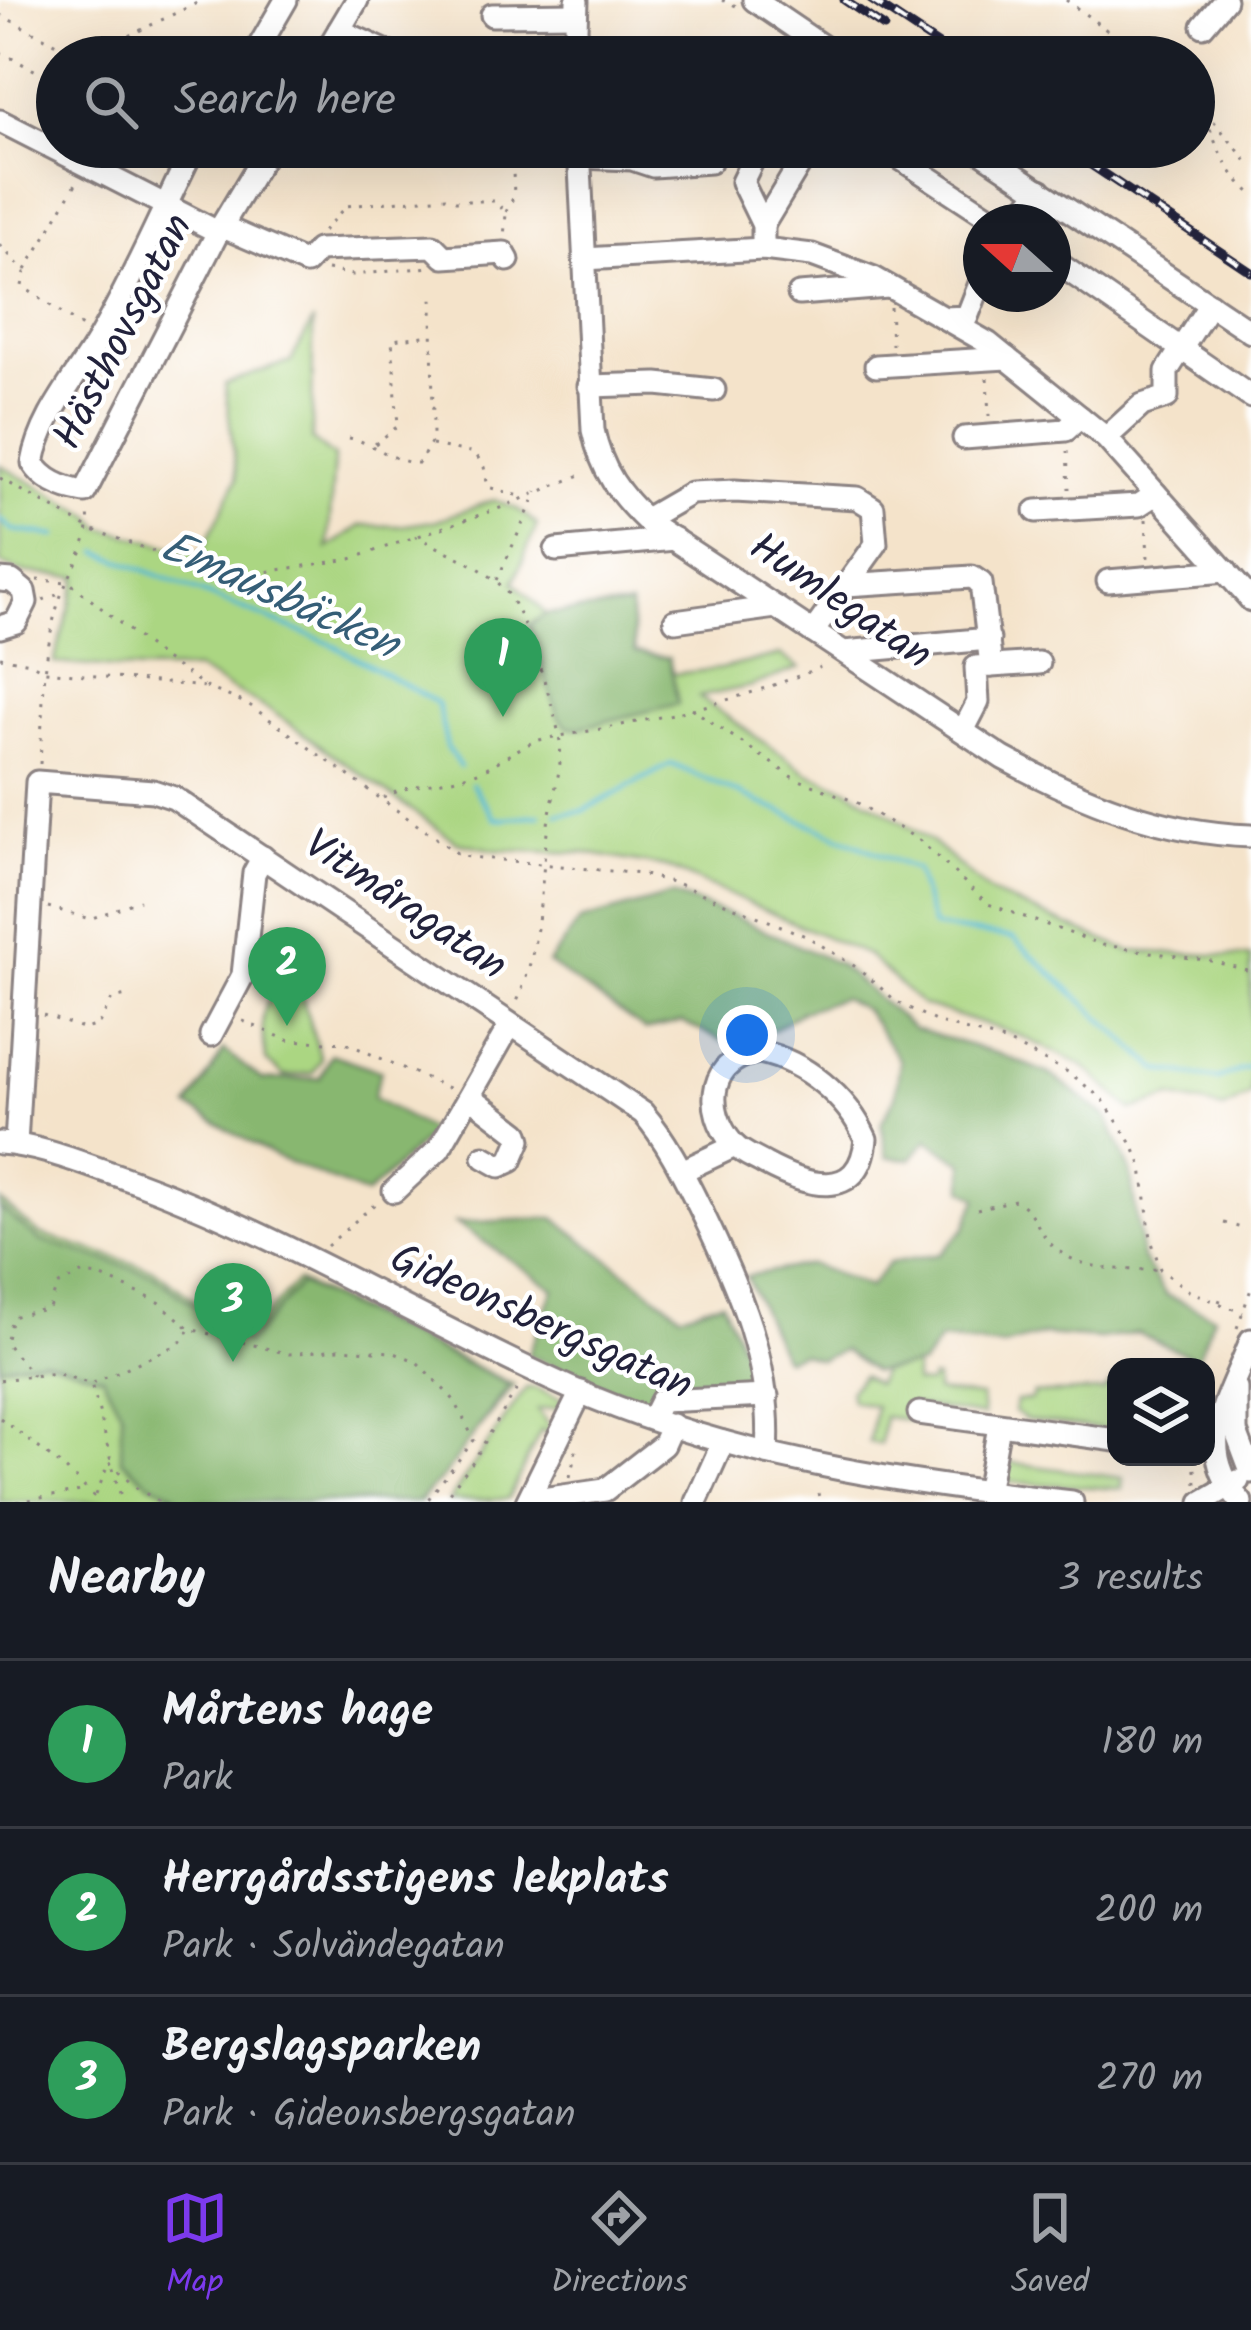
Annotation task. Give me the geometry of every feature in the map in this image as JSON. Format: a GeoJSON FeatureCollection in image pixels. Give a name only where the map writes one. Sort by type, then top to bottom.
{"type":"FeatureCollection","features":[{"type":"Feature","properties":{"kind":"street"},"geometry":{"type":"LineString","coordinates":[[265,36],[286,0]]}},
{"type":"Feature","properties":{"kind":"street"},"geometry":{"type":"LineString","coordinates":[[335,36],[357,0]]}},
{"type":"Feature","properties":{"kind":"street"},"geometry":{"type":"LineString","coordinates":[[754,0],[807,36]]}},
{"type":"Feature","properties":{"kind":"street"},"geometry":{"type":"LineString","coordinates":[[1203,26],[1225,0]]}},
{"type":"Feature","properties":{"kind":"street"},"geometry":{"type":"LineString","coordinates":[[492,15],[576,7]]}},
{"type":"Feature","properties":{"kind":"street"},"geometry":{"type":"LineString","coordinates":[[339,30],[351,36]]}},
{"type":"Feature","properties":{"kind":"street"},"geometry":{"type":"LineString","coordinates":[[0,122],[36,143]]}},
{"type":"Feature","properties":{"kind":"street"},"geometry":{"type":"LineString","coordinates":[[80,168],[306,263],[318,250],[433,246],[444,257],[506,256]]}},
{"type":"Feature","properties":{"kind":"street"},"geometry":{"type":"LineString","coordinates":[[99,339],[184,168]]}},
{"type":"Feature","properties":{"kind":"street","name":"Hästhovsgatan"},"geometry":{"type":"LineString","coordinates":[[99,339],[54,411],[33,463],[40,474],[56,483],[85,492],[220,229],[256,168]]}},
{"type":"Feature","properties":{"kind":"street","name":"Humlegatan"},"geometry":{"type":"LineString","coordinates":[[580,168],[593,430],[603,466],[626,501],[813,632],[1059,788],[1108,809],[1186,832],[1251,836]]}},
{"type":"Feature","properties":{"kind":"street"},"geometry":{"type":"LineString","coordinates":[[749,168],[742,182],[763,224],[763,249]]}},
{"type":"Feature","properties":{"kind":"street"},"geometry":{"type":"LineString","coordinates":[[763,224],[798,168]]}},
{"type":"Feature","properties":{"kind":"street"},"geometry":{"type":"LineString","coordinates":[[915,168],[970,204]]}},
{"type":"Feature","properties":{"kind":"street"},"geometry":{"type":"LineString","coordinates":[[1006,168],[1251,332]]}},
{"type":"Feature","properties":{"kind":"street"},"geometry":{"type":"LineString","coordinates":[[1029,204],[1040,190]]}},
{"type":"Feature","properties":{"kind":"street"},"geometry":{"type":"LineString","coordinates":[[584,259],[763,249],[812,255],[888,286],[944,318],[1073,423],[1106,438],[1151,498],[1251,599]]}},
{"type":"Feature","properties":{"kind":"street"},"geometry":{"type":"LineString","coordinates":[[1071,272],[1251,397]]}},
{"type":"Feature","properties":{"kind":"street"},"geometry":{"type":"LineString","coordinates":[[799,294],[888,286]]}},
{"type":"Feature","properties":{"kind":"street"},"geometry":{"type":"LineString","coordinates":[[1106,438],[1142,405],[1167,397],[1167,371],[1210,304]]}},
{"type":"Feature","properties":{"kind":"street"},"geometry":{"type":"LineString","coordinates":[[944,318],[967,317],[969,312]]}},
{"type":"Feature","properties":{"kind":"street"},"geometry":{"type":"LineString","coordinates":[[885,365],[996,358]]}},
{"type":"Feature","properties":{"kind":"street"},"geometry":{"type":"LineString","coordinates":[[589,386],[657,384],[714,391]]}},
{"type":"Feature","properties":{"kind":"street"},"geometry":{"type":"LineString","coordinates":[[964,438],[1073,423]]}},
{"type":"Feature","properties":{"kind":"street"},"geometry":{"type":"LineString","coordinates":[[646,519],[692,493],[857,498],[873,508],[876,544],[813,632]]}},
{"type":"Feature","properties":{"kind":"street"},"geometry":{"type":"LineString","coordinates":[[1036,511],[1139,505],[1151,498]]}},
{"type":"Feature","properties":{"kind":"street"},"geometry":{"type":"LineString","coordinates":[[556,550],[674,539]]}},
{"type":"Feature","properties":{"kind":"street"},"geometry":{"type":"LineString","coordinates":[[1108,581],[1226,571]]}},
{"type":"Feature","properties":{"kind":"street"},"geometry":{"type":"LineString","coordinates":[[846,585],[972,578],[981,583],[991,666]]}},
{"type":"Feature","properties":{"kind":"street"},"geometry":{"type":"LineString","coordinates":[[0,627],[16,622],[26,602],[10,583]]}},
{"type":"Feature","properties":{"kind":"street"},"geometry":{"type":"LineString","coordinates":[[675,621],[776,607]]}},
{"type":"Feature","properties":{"kind":"street"},"geometry":{"type":"LineString","coordinates":[[844,652],[989,639]]}},
{"type":"Feature","properties":{"kind":"street"},"geometry":{"type":"LineString","coordinates":[[963,731],[978,702],[976,667],[1039,662]]}},
{"type":"Feature","properties":{"kind":"street"},"geometry":{"type":"LineString","coordinates":[[8,1143],[25,1009],[40,783]]}},
{"type":"Feature","properties":{"kind":"street","name":"Vitmåragatan"},"geometry":{"type":"LineString","coordinates":[[40,783],[153,790],[189,806],[632,1104],[657,1129],[682,1171],[735,1283],[755,1340],[767,1396],[766,1453]]}},
{"type":"Feature","properties":{"kind":"street"},"geometry":{"type":"LineString","coordinates":[[211,1035],[243,975],[251,890],[263,857]]}},
{"type":"Feature","properties":{"kind":"street"},"geometry":{"type":"LineString","coordinates":[[394,1191],[439,1150],[510,1025]]}},
{"type":"Feature","properties":{"kind":"street"},"geometry":{"type":"LineString","coordinates":[[760,1052],[783,1058],[815,1078],[847,1105],[866,1138],[859,1163],[847,1176],[822,1186],[787,1175],[735,1146],[714,1102],[716,1088],[729,1062],[740,1054],[760,1052]]}},
{"type":"Feature","properties":{"kind":"street"},"geometry":{"type":"LineString","coordinates":[[471,1097],[518,1133],[520,1140],[511,1161],[500,1166],[484,1157]]}},
{"type":"Feature","properties":{"kind":"street","name":"Gideonsbergsgatan"},"geometry":{"type":"LineString","coordinates":[[8,1143],[174,1196],[581,1392],[662,1422],[826,1468],[1072,1502]]}},
{"type":"Feature","properties":{"kind":"street"},"geometry":{"type":"LineString","coordinates":[[682,1171],[735,1146]]}},
{"type":"Feature","properties":{"kind":"street"},"geometry":{"type":"LineString","coordinates":[[1235,1495],[1251,1472],[1236,1432],[1238,1375],[1251,1340]]}},
{"type":"Feature","properties":{"kind":"street"},"geometry":{"type":"LineString","coordinates":[[1215,1400],[1238,1375]]}},
{"type":"Feature","properties":{"kind":"street"},"geometry":{"type":"LineString","coordinates":[[528,1502],[581,1392]]}},
{"type":"Feature","properties":{"kind":"street"},"geometry":{"type":"LineString","coordinates":[[528,1502],[605,1490],[663,1445],[661,1401],[767,1396]]}},
{"type":"Feature","properties":{"kind":"street"},"geometry":{"type":"LineString","coordinates":[[919,1413],[1107,1439]]}},
{"type":"Feature","properties":{"kind":"street"},"geometry":{"type":"LineString","coordinates":[[1215,1421],[1216,1441],[1235,1495]]}},
{"type":"Feature","properties":{"kind":"street"},"geometry":{"type":"LineString","coordinates":[[987,1493],[998,1426]]}},
{"type":"Feature","properties":{"kind":"street"},"geometry":{"type":"LineString","coordinates":[[696,1502],[723,1442]]}},
{"type":"Feature","properties":{"kind":"street"},"geometry":{"type":"LineString","coordinates":[[1199,1492],[1235,1495]]}},
{"type":"Feature","properties":{"kind":"path"},"geometry":{"type":"LineString","coordinates":[[128,36],[203,0]]}},
{"type":"Feature","properties":{"kind":"path"},"geometry":{"type":"LineString","coordinates":[[1066,0],[1117,36]]}},
{"type":"Feature","properties":{"kind":"path"},"geometry":{"type":"LineString","coordinates":[[0,15],[42,36]]}},
{"type":"Feature","properties":{"kind":"path"},"geometry":{"type":"LineString","coordinates":[[1195,36],[1203,26]]}},
{"type":"Feature","properties":{"kind":"path"},"geometry":{"type":"LineString","coordinates":[[0,52],[36,71]]}},
{"type":"Feature","properties":{"kind":"path"},"geometry":{"type":"LineString","coordinates":[[1215,125],[1251,166]]}},
{"type":"Feature","properties":{"kind":"path"},"geometry":{"type":"LineString","coordinates":[[1215,145],[1233,178],[1251,193]]}},
{"type":"Feature","properties":{"kind":"path"},"geometry":{"type":"LineString","coordinates":[[506,256],[513,168]]}},
{"type":"Feature","properties":{"kind":"path"},"geometry":{"type":"LineString","coordinates":[[84,170],[25,272],[22,286],[141,366]]}},
{"type":"Feature","properties":{"kind":"path"},"geometry":{"type":"LineString","coordinates":[[318,250],[324,226],[346,206],[446,196],[456,201],[496,201],[506,214]]}},
{"type":"Feature","properties":{"kind":"path"},"geometry":{"type":"LineString","coordinates":[[0,245],[25,272]]}},
{"type":"Feature","properties":{"kind":"path"},"geometry":{"type":"LineString","coordinates":[[885,365],[888,286]]}},
{"type":"Feature","properties":{"kind":"path"},"geometry":{"type":"LineString","coordinates":[[349,438],[402,463],[418,463],[430,445],[432,292]]}},
{"type":"Feature","properties":{"kind":"path"},"geometry":{"type":"LineString","coordinates":[[374,446],[398,426],[392,340],[432,335]]}},
{"type":"Feature","properties":{"kind":"path"},"geometry":{"type":"LineString","coordinates":[[990,436],[996,358]]}},
{"type":"Feature","properties":{"kind":"path"},"geometry":{"type":"LineString","coordinates":[[1070,509],[1073,423]]}},
{"type":"Feature","properties":{"kind":"path"},"geometry":{"type":"LineString","coordinates":[[430,445],[475,454],[484,467],[488,487],[525,497]]}},
{"type":"Feature","properties":{"kind":"path"},"geometry":{"type":"LineString","coordinates":[[0,478],[90,530],[187,563],[240,574],[351,559],[603,466]]}},
{"type":"Feature","properties":{"kind":"path"},"geometry":{"type":"LineString","coordinates":[[496,582],[537,492]]}},
{"type":"Feature","properties":{"kind":"path"},"geometry":{"type":"LineString","coordinates":[[1149,578],[1151,498]]}},
{"type":"Feature","properties":{"kind":"path"},"geometry":{"type":"LineString","coordinates":[[40,783],[45,671],[59,600],[90,530]]}},
{"type":"Feature","properties":{"kind":"path"},"geometry":{"type":"LineString","coordinates":[[413,535],[496,582],[521,618],[560,737],[534,955],[510,1025]]}},
{"type":"Feature","properties":{"kind":"path"},"geometry":{"type":"LineString","coordinates":[[10,583],[69,581],[162,657],[208,688],[248,704],[460,856],[640,874],[676,883],[808,937],[918,1013],[1007,1042],[1082,1081],[1112,1110],[1134,1147],[1142,1167],[1151,1239],[1160,1269],[1189,1291],[1243,1313],[1251,1289]]}},
{"type":"Feature","properties":{"kind":"path"},"geometry":{"type":"LineString","coordinates":[[382,799],[398,790],[476,773],[543,738],[776,687],[844,652]]}},
{"type":"Feature","properties":{"kind":"path"},"geometry":{"type":"LineString","coordinates":[[0,657],[30,662],[45,671],[208,688]]}},
{"type":"Feature","properties":{"kind":"path"},"geometry":{"type":"LineString","coordinates":[[692,708],[793,777],[856,802],[919,840],[988,904],[1103,945],[1251,971]]}},
{"type":"Feature","properties":{"kind":"path"},"geometry":{"type":"LineString","coordinates":[[29,901],[91,919],[140,900]]}},
{"type":"Feature","properties":{"kind":"path"},"geometry":{"type":"LineString","coordinates":[[25,1009],[85,1029],[98,1025],[112,999],[132,995]]}},
{"type":"Feature","properties":{"kind":"path"},"geometry":{"type":"LineString","coordinates":[[224,1012],[286,1040],[346,1043],[471,1097]]}},
{"type":"Feature","properties":{"kind":"path"},"geometry":{"type":"LineString","coordinates":[[316,1263],[336,1236],[394,1191]]}},
{"type":"Feature","properties":{"kind":"path"},"geometry":{"type":"LineString","coordinates":[[977,1209],[1015,1200],[1030,1208],[1052,1245],[1077,1260],[1124,1269],[1160,1269]]}},
{"type":"Feature","properties":{"kind":"path"},"geometry":{"type":"LineString","coordinates":[[1224,1223],[1245,1229]]}},
{"type":"Feature","properties":{"kind":"path"},"geometry":{"type":"LineString","coordinates":[[32,1376],[6,1343],[12,1317],[49,1308],[58,1286],[80,1274],[100,1276],[159,1302],[190,1329],[289,1354],[338,1349],[392,1352],[416,1361],[455,1401],[480,1451]]}},
{"type":"Feature","properties":{"kind":"path"},"geometry":{"type":"LineString","coordinates":[[1219,1304],[1223,1292]]}},
{"type":"Feature","properties":{"kind":"path"},"geometry":{"type":"LineString","coordinates":[[0,1380],[56,1373],[92,1384],[179,1345],[190,1329]]}},
{"type":"Feature","properties":{"kind":"path"},"geometry":{"type":"LineString","coordinates":[[442,1502],[480,1451],[524,1377]]}},
{"type":"Feature","properties":{"kind":"path"},"geometry":{"type":"LineString","coordinates":[[92,1384],[123,1502]]}},
{"type":"Feature","properties":{"kind":"path"},"geometry":{"type":"LineString","coordinates":[[0,1418],[97,1500]]}},
{"type":"Feature","properties":{"kind":"path"},"geometry":{"type":"LineString","coordinates":[[563,1428],[578,1446],[566,1496]]}},
{"type":"Feature","properties":{"kind":"path"},"geometry":{"type":"LineString","coordinates":[[426,1502],[474,1440]]}},
{"type":"Feature","properties":{"kind":"path"},"geometry":{"type":"LineString","coordinates":[[97,1500],[109,1462]]}},
{"type":"Feature","properties":{"kind":"path"},"geometry":{"type":"LineString","coordinates":[[109,1462],[134,1487],[160,1502]]}},
{"type":"Feature","properties":{"kind":"path"},"geometry":{"type":"LineString","coordinates":[[17,1502],[88,1490]]}},
{"type":"Feature","properties":{"kind":"path"},"geometry":{"type":"LineString","coordinates":[[818,1493],[820,1502]]}},
{"type":"Feature","properties":{"kind":"green space"},"geometry":{"type":"Polygon","coordinates":[[[313,321],[312,440],[334,457],[328,548],[362,525],[434,521],[494,500],[519,510],[537,525],[514,582],[546,614],[630,606],[635,652],[669,658],[671,674],[780,655],[799,668],[751,686],[699,697],[808,773],[889,813],[933,843],[990,893],[1129,951],[1251,957],[1251,1094],[1224,1109],[1171,1097],[1132,1110],[1082,1065],[1016,1034],[922,1005],[867,955],[666,867],[586,853],[495,850],[457,842],[273,712],[196,670],[54,663],[78,577],[26,573],[0,564],[0,465],[91,516],[102,528],[201,554],[237,479],[225,384],[291,361],[313,321]]]}},
{"type":"Feature","properties":{"kind":"green space"},"geometry":{"type":"Polygon","coordinates":[[[630,606],[635,652],[669,658],[678,704],[578,728],[567,726],[558,716],[529,625],[546,614],[630,606]]]}},
{"type":"Feature","properties":{"kind":"green space"},"geometry":{"type":"Polygon","coordinates":[[[672,895],[733,916],[838,964],[914,1029],[1050,1074],[1107,1117],[1130,1169],[1142,1258],[1166,1295],[1214,1316],[1197,1358],[1137,1333],[1101,1339],[1043,1335],[1003,1346],[940,1340],[922,1365],[873,1372],[843,1350],[820,1360],[801,1353],[784,1359],[746,1276],[810,1264],[869,1287],[889,1263],[940,1254],[965,1228],[978,1198],[964,1189],[964,1163],[927,1140],[911,1159],[887,1157],[881,1123],[895,1097],[900,1061],[865,1010],[842,998],[800,1012],[774,1030],[750,1021],[732,1030],[725,1042],[682,1022],[645,1030],[548,963],[580,921],[672,895]]]}},
{"type":"Feature","properties":{"kind":"green space"},"geometry":{"type":"Polygon","coordinates":[[[279,989],[301,994],[321,1059],[313,1073],[284,1076],[266,1061],[264,1012],[279,989]]]}},
{"type":"Feature","properties":{"kind":"green space"},"geometry":{"type":"Polygon","coordinates":[[[224,1050],[262,1080],[320,1078],[331,1054],[381,1071],[373,1097],[433,1132],[366,1195],[276,1157],[189,1107],[224,1050]]]}},
{"type":"Feature","properties":{"kind":"green space"},"geometry":{"type":"Polygon","coordinates":[[[0,1201],[39,1234],[155,1270],[245,1338],[297,1281],[514,1385],[420,1502],[0,1502],[0,1201]]]}},
{"type":"Feature","properties":{"kind":"green space"},"geometry":{"type":"Polygon","coordinates":[[[0,1208],[39,1240],[154,1275],[246,1344],[300,1284],[509,1385],[443,1477],[417,1502],[152,1502],[175,1494],[149,1483],[121,1459],[122,1413],[102,1376],[43,1359],[0,1366],[0,1208]]]}},
{"type":"Feature","properties":{"kind":"green space"},"geometry":{"type":"Polygon","coordinates":[[[554,1218],[681,1314],[722,1301],[755,1378],[659,1384],[651,1407],[528,1355],[554,1289],[456,1223],[554,1218]]]}},
{"type":"Feature","properties":{"kind":"green space"},"geometry":{"type":"Polygon","coordinates":[[[915,1366],[915,1383],[929,1384],[936,1379],[936,1392],[981,1397],[983,1416],[913,1405],[910,1420],[884,1417],[880,1444],[869,1442],[875,1406],[851,1400],[849,1391],[862,1376],[876,1384],[882,1371],[915,1366]]]}},
{"type":"Feature","properties":{"kind":"green space"},"geometry":{"type":"Polygon","coordinates":[[[526,1388],[566,1401],[563,1407],[538,1410],[552,1431],[541,1430],[508,1499],[449,1501],[526,1388]]]}},
{"type":"Feature","properties":{"kind":"green space"},"geometry":{"type":"Polygon","coordinates":[[[1107,1388],[1107,1430],[1026,1420],[1014,1412],[1016,1401],[1031,1400],[1033,1394],[1107,1388]]]}},
{"type":"Feature","properties":{"kind":"green space"},"geometry":{"type":"Polygon","coordinates":[[[1006,1462],[1123,1478],[1122,1489],[1006,1482],[1006,1462]]]}},
{"type":"Feature","properties":{"kind":"waterway","name":"Emausbäcken"},"geometry":{"type":"LineString","coordinates":[[0,519],[12,530],[56,536]]}},
{"type":"Feature","properties":{"kind":"waterway","name":"Emausbäcken"},"geometry":{"type":"LineString","coordinates":[[99,552],[331,644],[437,703],[447,747],[460,767]]}},
{"type":"Feature","properties":{"kind":"waterway","name":"Emausbäcken"},"geometry":{"type":"LineString","coordinates":[[557,814],[583,811],[671,764],[916,870],[933,927],[1013,938],[1158,1070],[1218,1079],[1251,1066]]}},
{"type":"Feature","properties":{"kind":"waterway","name":"Emausbäcken"},"geometry":{"type":"LineString","coordinates":[[472,784],[495,819],[540,815]]}},
{"type":"Feature","properties":{"kind":"railway"},"geometry":{"type":"LineString","coordinates":[[844,0],[884,27]]}},
{"type":"Feature","properties":{"kind":"railway"},"geometry":{"type":"LineString","coordinates":[[871,0],[925,36]]}},
{"type":"Feature","properties":{"kind":"railway"},"geometry":{"type":"LineString","coordinates":[[1095,168],[1251,272]]}},
{"type":"Feature","properties":{"kind":"place","name":"Mårtens hage"},"geometry":{"type":"Point","coordinates":[503,717]}},
{"type":"Feature","properties":{"kind":"place","name":"Herrgårdsstigens lekplats"},"geometry":{"type":"Point","coordinates":[287,1026]}},
{"type":"Feature","properties":{"kind":"place","name":"Bergslagsparken"},"geometry":{"type":"Point","coordinates":[233,1362]}}]}
